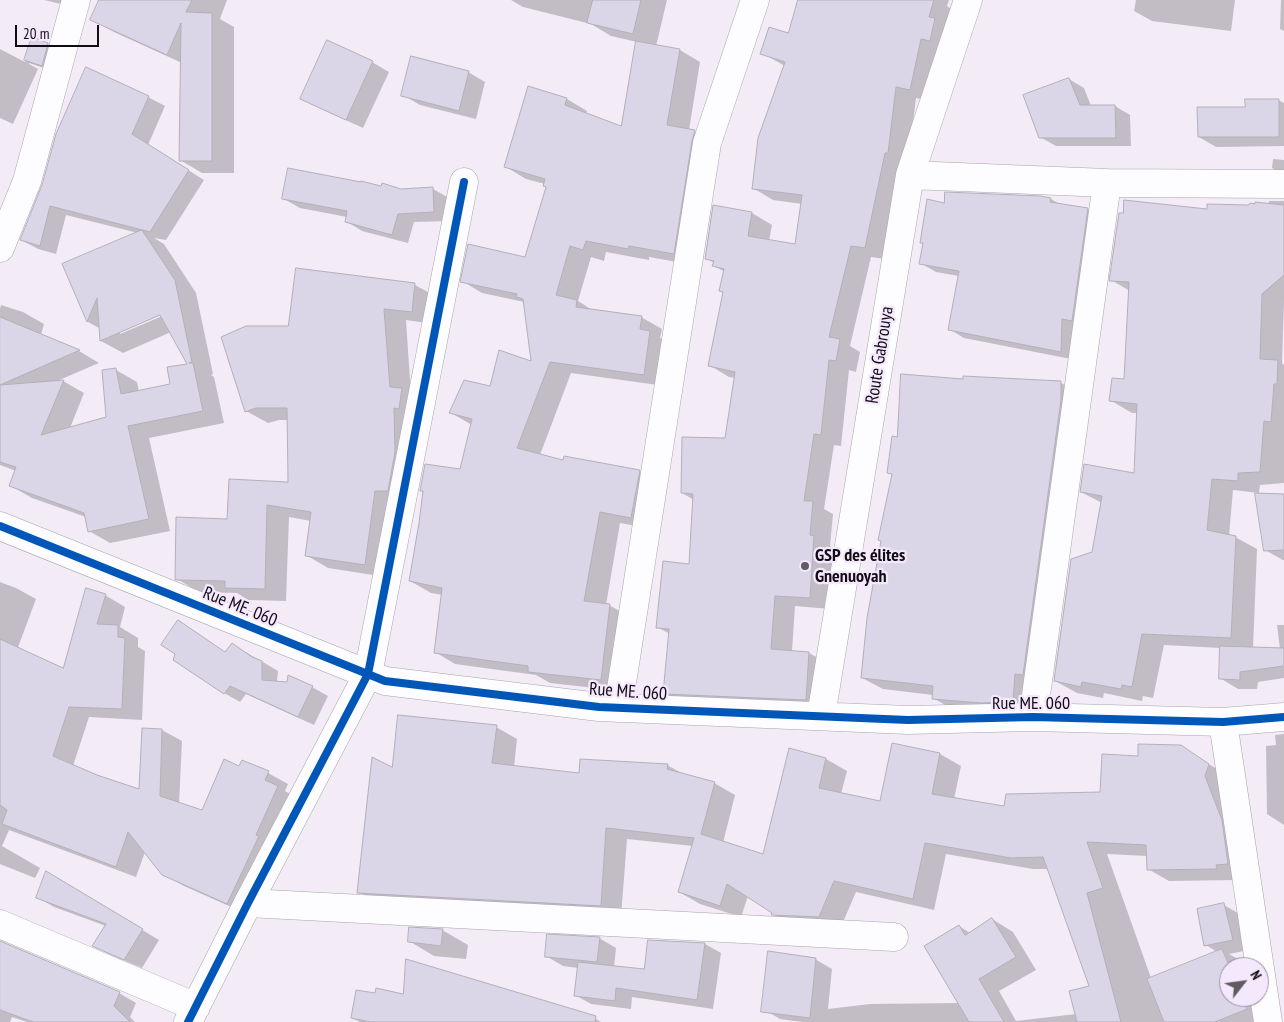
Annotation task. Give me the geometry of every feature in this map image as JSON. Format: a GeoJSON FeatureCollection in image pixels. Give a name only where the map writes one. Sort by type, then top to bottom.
{"type":"FeatureCollection","features":[{"type":"Feature","properties":{"kind":"street"},"geometry":{"type":"LineString","coordinates":[[0,248],[27,181],[76,0]]}},
{"type":"Feature","properties":{"kind":"street"},"geometry":{"type":"LineString","coordinates":[[618,708],[707,142],[755,0]]}},
{"type":"Feature","properties":{"kind":"street","name":"Route Gabrouya"},"geometry":{"type":"LineString","coordinates":[[821,716],[910,176],[968,0]]}},
{"type":"Feature","properties":{"kind":"street"},"geometry":{"type":"LineString","coordinates":[[910,176],[1107,183],[1284,184]]}},
{"type":"Feature","properties":{"kind":"street"},"geometry":{"type":"LineString","coordinates":[[0,924],[192,1014],[368,674],[464,182]]}},
{"type":"Feature","properties":{"kind":"street"},"geometry":{"type":"LineString","coordinates":[[1032,718],[1107,183]]}},
{"type":"Feature","properties":{"kind":"street","name":"Rue ME. 060"},"geometry":{"type":"LineString","coordinates":[[0,526],[385,680],[589,706],[908,720],[1032,718],[1223,722],[1284,716]]}},
{"type":"Feature","properties":{"kind":"street"},"geometry":{"type":"LineString","coordinates":[[1223,722],[1268,1022]]}},
{"type":"Feature","properties":{"kind":"street"},"geometry":{"type":"LineString","coordinates":[[248,903],[894,937]]}},
{"type":"Feature","properties":{"kind":"building"},"geometry":{"type":"Polygon","coordinates":[[[99,0],[192,0],[186,12],[212,13],[212,161],[179,161],[181,23],[167,55],[90,20],[99,0]]]}},
{"type":"Feature","properties":{"kind":"building"},"geometry":{"type":"Polygon","coordinates":[[[593,0],[641,0],[633,34],[587,23],[593,0]]]}},
{"type":"Feature","properties":{"kind":"building"},"geometry":{"type":"Polygon","coordinates":[[[798,0],[934,0],[929,17],[935,18],[930,41],[921,39],[910,90],[896,87],[888,153],[885,153],[865,248],[851,246],[829,337],[840,339],[836,361],[829,360],[821,435],[814,434],[804,501],[813,501],[810,535],[814,536],[810,598],[775,596],[771,649],[809,652],[806,700],[663,694],[669,629],[656,628],[663,561],[689,564],[693,494],[681,493],[682,437],[725,438],[735,372],[708,366],[723,292],[719,291],[724,269],[712,266],[714,261],[705,259],[713,205],[752,212],[748,236],[795,244],[802,195],[752,189],[758,138],[785,62],[760,54],[769,27],[788,33],[798,0]]]}},
{"type":"Feature","properties":{"kind":"building"},"geometry":{"type":"Polygon","coordinates":[[[32,37],[48,43],[42,66],[24,60],[32,37]]]}},
{"type":"Feature","properties":{"kind":"building"},"geometry":{"type":"Polygon","coordinates":[[[327,40],[373,61],[346,120],[300,99],[327,40]]]}},
{"type":"Feature","properties":{"kind":"building"},"geometry":{"type":"Polygon","coordinates":[[[636,41],[680,49],[667,125],[695,130],[674,254],[629,246],[628,249],[586,241],[583,250],[570,246],[556,295],[577,300],[576,307],[642,316],[640,329],[650,331],[644,375],[550,362],[517,448],[563,460],[564,456],[640,470],[631,518],[600,512],[584,601],[610,604],[601,680],[528,672],[528,666],[434,653],[442,588],[409,581],[419,523],[423,491],[420,491],[425,464],[460,469],[472,419],[449,413],[464,380],[490,386],[499,350],[531,361],[523,299],[516,297],[517,294],[460,282],[468,244],[525,257],[546,187],[543,186],[545,179],[504,167],[528,86],[567,98],[565,105],[621,126],[636,41]]]}},
{"type":"Feature","properties":{"kind":"building"},"geometry":{"type":"Polygon","coordinates":[[[411,56],[469,71],[459,111],[401,96],[411,56]]]}},
{"type":"Feature","properties":{"kind":"building"},"geometry":{"type":"Polygon","coordinates":[[[86,67],[149,96],[132,134],[189,170],[150,232],[50,206],[40,246],[20,240],[42,185],[56,134],[86,67]]]}},
{"type":"Feature","properties":{"kind":"building"},"geometry":{"type":"Polygon","coordinates":[[[1069,78],[1080,105],[1115,105],[1116,138],[1039,138],[1023,95],[1069,78]]]}},
{"type":"Feature","properties":{"kind":"building"},"geometry":{"type":"Polygon","coordinates":[[[1245,99],[1279,99],[1279,137],[1198,137],[1197,107],[1245,107],[1245,99]]]}},
{"type":"Feature","properties":{"kind":"building"},"geometry":{"type":"Polygon","coordinates":[[[288,168],[381,186],[382,183],[401,189],[433,187],[434,212],[398,214],[392,235],[345,222],[347,211],[282,199],[288,168]]]}},
{"type":"Feature","properties":{"kind":"building"},"geometry":{"type":"Polygon","coordinates":[[[945,192],[1041,196],[1051,198],[1050,202],[1088,208],[1072,321],[1062,319],[1061,352],[948,330],[959,271],[919,264],[923,243],[920,243],[927,199],[944,203],[945,192]]]}},
{"type":"Feature","properties":{"kind":"building"},"geometry":{"type":"Polygon","coordinates":[[[1124,200],[1207,209],[1207,204],[1249,205],[1250,203],[1255,204],[1255,202],[1284,205],[1284,275],[1262,294],[1260,359],[1278,360],[1277,384],[1274,384],[1271,422],[1264,421],[1260,472],[1238,473],[1238,481],[1212,479],[1207,530],[1236,536],[1231,638],[1142,634],[1132,687],[1122,685],[1121,689],[1082,682],[1081,687],[1054,681],[1071,559],[1092,552],[1102,496],[1080,492],[1084,464],[1134,473],[1137,404],[1109,401],[1112,378],[1124,379],[1129,282],[1109,281],[1119,213],[1123,213],[1124,200]]]}},
{"type":"Feature","properties":{"kind":"building"},"geometry":{"type":"Polygon","coordinates":[[[142,230],[175,280],[192,362],[189,363],[193,363],[203,411],[128,426],[149,519],[88,532],[84,513],[9,486],[16,467],[0,462],[0,385],[64,380],[41,435],[106,417],[102,370],[116,368],[121,394],[170,384],[167,367],[187,364],[160,315],[100,341],[97,298],[87,322],[62,264],[142,230]]]}},
{"type":"Feature","properties":{"kind":"building"},"geometry":{"type":"Polygon","coordinates":[[[296,268],[415,283],[412,312],[384,309],[390,387],[402,388],[399,409],[394,408],[395,452],[388,491],[375,491],[365,565],[305,556],[311,512],[267,505],[265,589],[225,588],[225,581],[175,580],[176,517],[227,519],[229,479],[288,482],[287,408],[256,408],[245,412],[221,337],[246,326],[288,326],[296,268]]]}},
{"type":"Feature","properties":{"kind":"building"},"geometry":{"type":"Polygon","coordinates":[[[0,317],[80,350],[0,385],[0,317]]]}},
{"type":"Feature","properties":{"kind":"building"},"geometry":{"type":"Polygon","coordinates":[[[901,374],[963,379],[963,376],[1061,381],[1061,400],[1023,675],[1015,674],[1013,702],[981,703],[932,699],[933,686],[861,678],[867,618],[881,541],[878,540],[892,474],[887,473],[892,436],[897,437],[901,374]]]}},
{"type":"Feature","properties":{"kind":"building"},"geometry":{"type":"Polygon","coordinates":[[[1255,493],[1284,494],[1284,550],[1264,551],[1255,493]]]}},
{"type":"Feature","properties":{"kind":"building"},"geometry":{"type":"Polygon","coordinates":[[[86,588],[106,594],[97,624],[118,625],[118,637],[125,638],[122,709],[69,707],[53,756],[97,775],[139,789],[142,728],[162,729],[160,796],[202,810],[224,759],[239,766],[242,760],[269,771],[265,780],[278,786],[256,835],[259,836],[227,904],[162,875],[128,832],[116,867],[2,824],[7,810],[0,805],[0,639],[63,668],[86,588]]]}},
{"type":"Feature","properties":{"kind":"building"},"geometry":{"type":"Polygon","coordinates":[[[178,620],[225,652],[232,643],[252,657],[262,661],[262,680],[287,682],[288,675],[313,686],[298,717],[230,686],[224,694],[173,660],[175,654],[161,645],[178,620]]]}},
{"type":"Feature","properties":{"kind":"building"},"geometry":{"type":"Polygon","coordinates":[[[1220,646],[1284,648],[1284,666],[1240,672],[1240,680],[1219,679],[1220,646]]]}},
{"type":"Feature","properties":{"kind":"building"},"geometry":{"type":"Polygon","coordinates":[[[398,715],[497,725],[492,763],[579,773],[580,759],[668,764],[667,769],[715,782],[701,834],[763,854],[789,748],[826,758],[819,788],[880,801],[892,743],[940,753],[932,794],[1004,806],[1006,794],[1100,792],[1102,754],[1138,756],[1138,744],[1181,745],[1209,764],[1205,776],[1222,820],[1228,864],[1216,865],[1217,869],[1147,870],[1146,845],[1087,842],[1103,888],[1087,893],[1121,1022],[1077,1022],[1069,991],[1089,986],[1043,857],[1011,858],[925,843],[913,899],[834,881],[819,917],[771,915],[772,913],[727,884],[720,906],[678,892],[694,838],[606,828],[601,906],[357,893],[372,757],[392,767],[398,715]]]}},
{"type":"Feature","properties":{"kind":"building"},"geometry":{"type":"Polygon","coordinates":[[[46,871],[143,929],[124,960],[92,946],[106,924],[36,898],[46,871]]]}},
{"type":"Feature","properties":{"kind":"building"},"geometry":{"type":"Polygon","coordinates":[[[1224,903],[1233,940],[1204,946],[1197,909],[1224,903]]]}},
{"type":"Feature","properties":{"kind":"building"},"geometry":{"type":"Polygon","coordinates":[[[992,918],[1016,957],[979,979],[1004,1022],[969,1022],[924,946],[959,925],[965,935],[992,918]]]}},
{"type":"Feature","properties":{"kind":"building"},"geometry":{"type":"Polygon","coordinates":[[[409,927],[443,929],[441,946],[408,942],[409,927]]]}},
{"type":"Feature","properties":{"kind":"building"},"geometry":{"type":"Polygon","coordinates":[[[547,934],[600,937],[597,962],[545,957],[547,934]]]}},
{"type":"Feature","properties":{"kind":"building"},"geometry":{"type":"Polygon","coordinates":[[[648,940],[705,943],[697,1000],[616,988],[615,1001],[574,996],[578,962],[644,969],[648,940]]]}},
{"type":"Feature","properties":{"kind":"building"},"geometry":{"type":"Polygon","coordinates":[[[0,941],[120,992],[114,1006],[130,1022],[33,1022],[0,1010],[0,941]]]}},
{"type":"Feature","properties":{"kind":"building"},"geometry":{"type":"Polygon","coordinates":[[[1222,949],[1226,957],[1219,957],[1219,1007],[1246,1007],[1247,1009],[1215,1022],[1164,1022],[1147,979],[1222,949]]]}},
{"type":"Feature","properties":{"kind":"building"},"geometry":{"type":"Polygon","coordinates":[[[768,951],[816,958],[810,1018],[761,1012],[768,951]]]}},
{"type":"Feature","properties":{"kind":"building"},"geometry":{"type":"Polygon","coordinates":[[[406,959],[596,1016],[595,1022],[370,1022],[351,1018],[356,990],[375,993],[376,988],[403,994],[406,959]]]}},
{"type":"Feature","properties":{"kind":"cycle path"},"geometry":{"type":"LineString","coordinates":[[188,1022],[368,674],[464,182]]}},
{"type":"Feature","properties":{"kind":"cycle path"},"geometry":{"type":"LineString","coordinates":[[0,526],[385,681],[599,707],[908,720],[1033,717],[1223,722],[1284,717]]}},
{"type":"Feature","properties":{"kind":"place","name":"GSP des élites Gnenuoyah"},"geometry":{"type":"Point","coordinates":[805,566]}}]}
